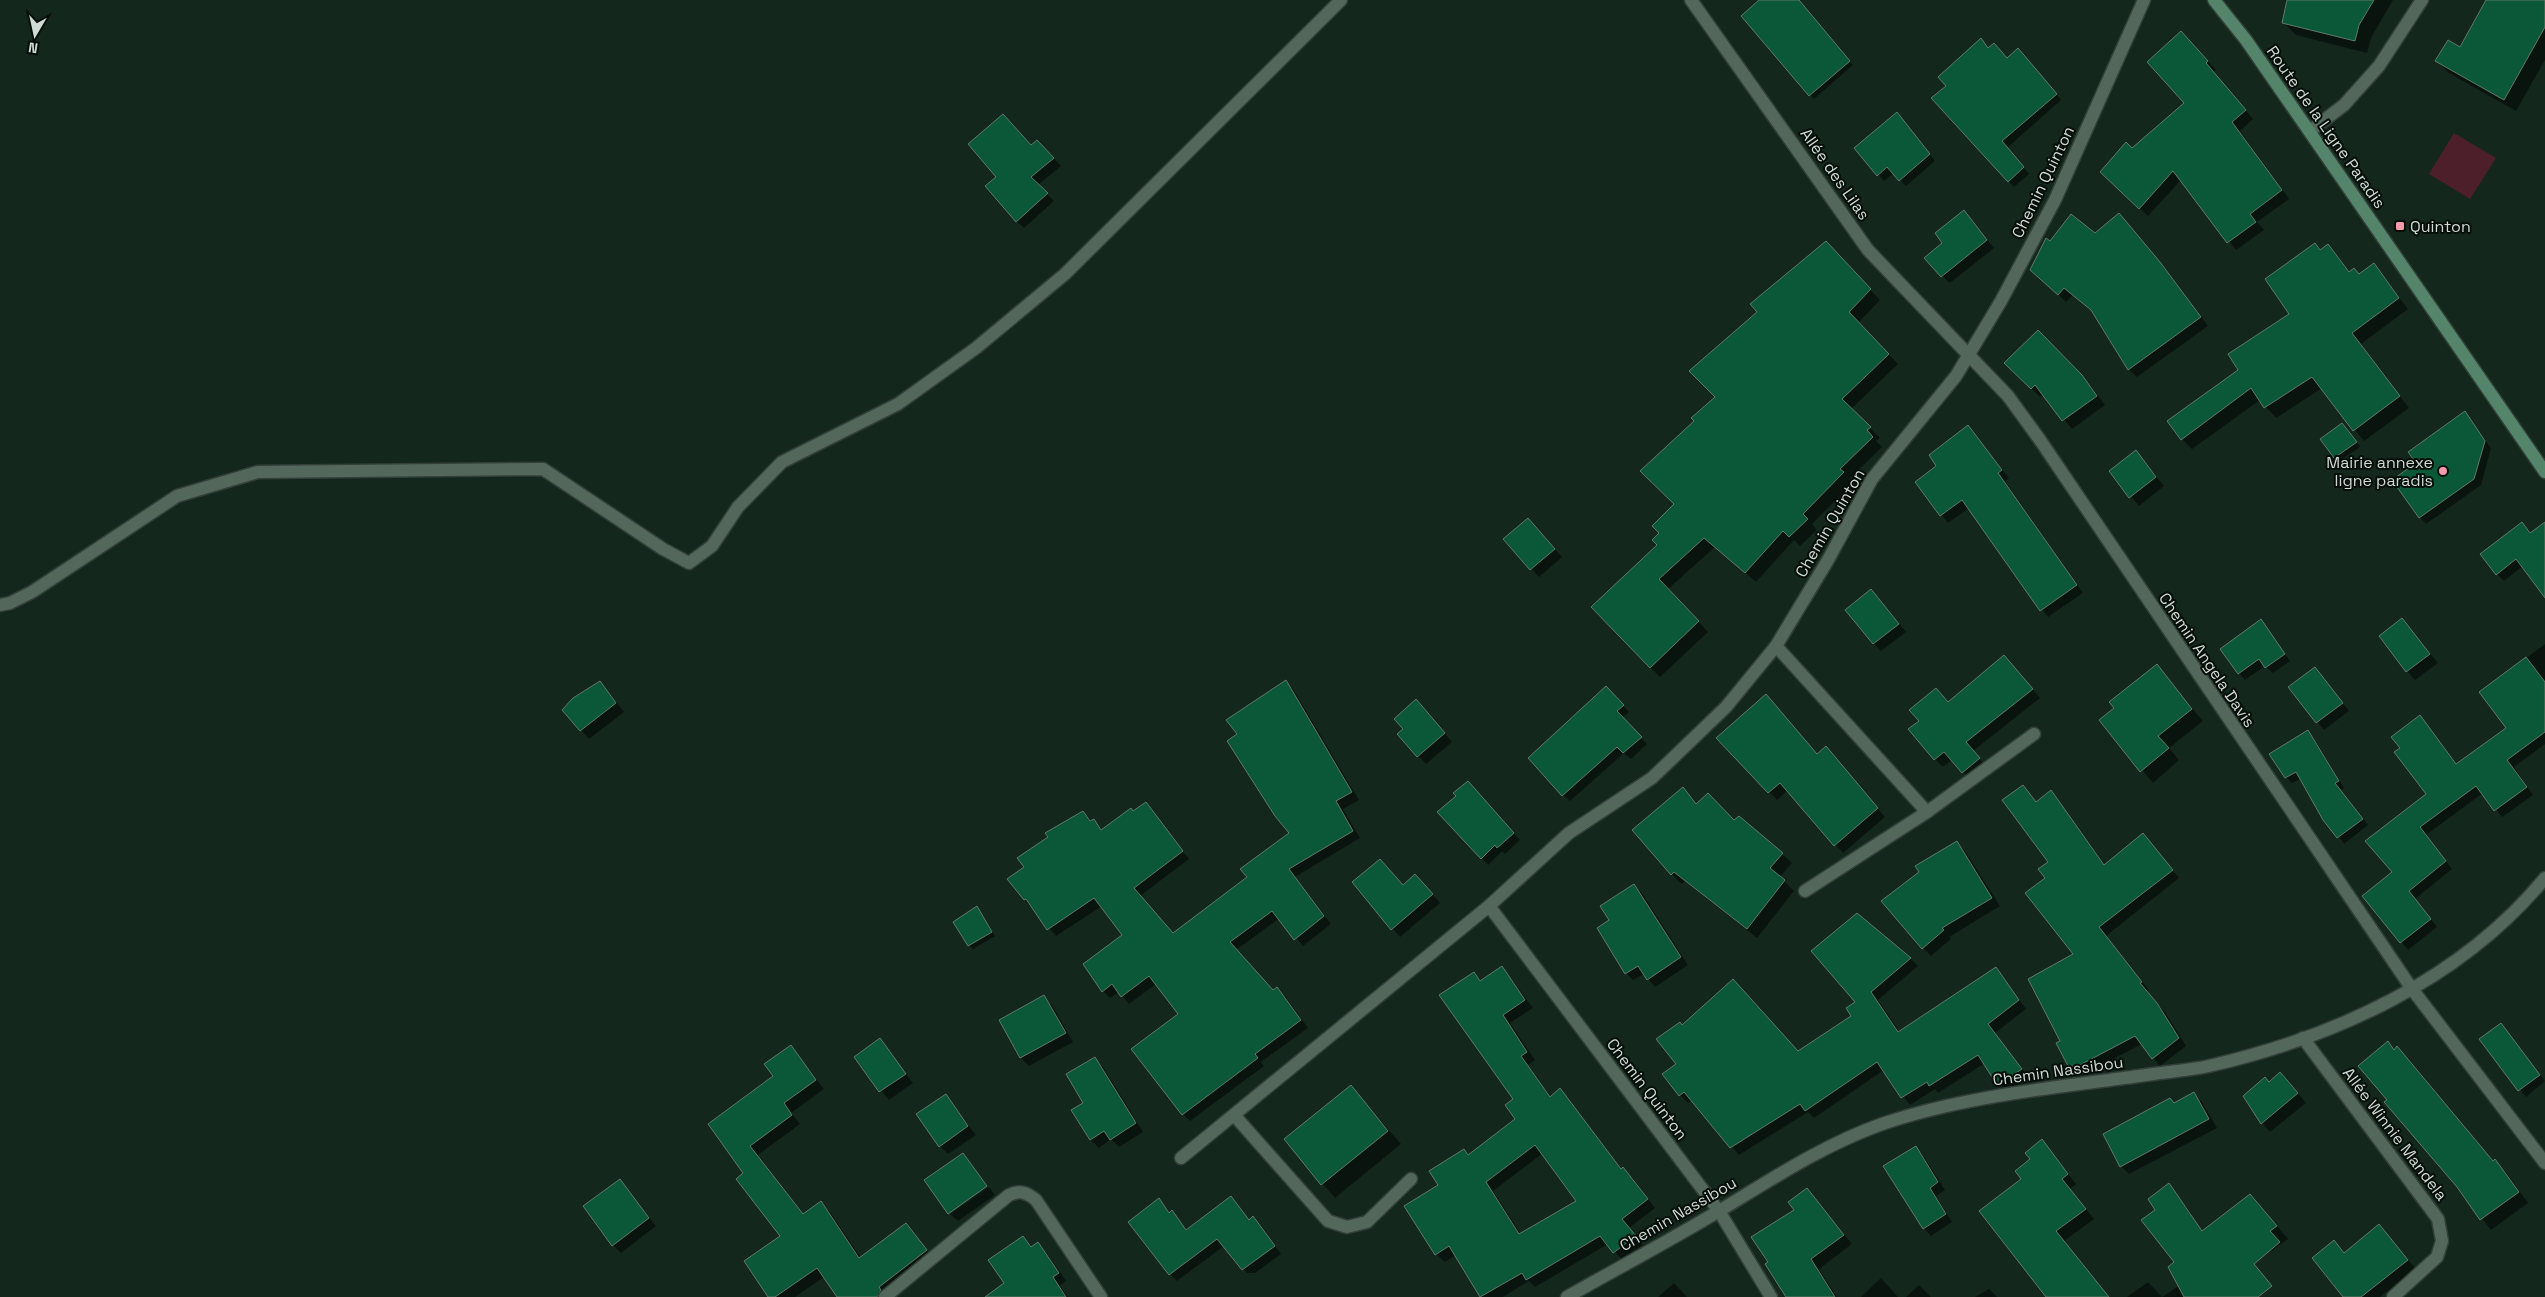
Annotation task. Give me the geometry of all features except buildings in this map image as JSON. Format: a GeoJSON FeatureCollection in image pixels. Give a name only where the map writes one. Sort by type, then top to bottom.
{"type":"FeatureCollection","features":[{"type":"Feature","properties":{"kind":"main road","name":"Route de la Ligne Paradis"},"geometry":{"type":"LineString","coordinates":[[2214,0],[2246,40],[2310,131],[2545,472]]}},
{"type":"Feature","properties":{"kind":"street"},"geometry":{"type":"LineString","coordinates":[[0,605],[10,604],[32,592],[177,496],[258,472],[543,469],[663,549],[689,563],[712,546],[738,507],[782,462],[898,404],[976,348],[1065,274],[1341,0]]}},
{"type":"Feature","properties":{"kind":"street","name":"Allée des Lilas"},"geometry":{"type":"LineString","coordinates":[[1691,0],[1868,250],[1969,354]]}},
{"type":"Feature","properties":{"kind":"street","name":"Chemin Quinton"},"geometry":{"type":"LineString","coordinates":[[1181,1158],[1489,906],[1569,833],[1652,778],[1726,707],[1776,646],[1828,560],[1872,478],[1956,376],[2001,301],[2055,200],[2144,0]]}},
{"type":"Feature","properties":{"kind":"street"},"geometry":{"type":"LineString","coordinates":[[2310,131],[2344,105],[2379,66],[2422,0]]}},
{"type":"Feature","properties":{"kind":"street","name":"Chemin Angela Davis"},"geometry":{"type":"LineString","coordinates":[[1969,354],[2008,396],[2040,440],[2412,989],[2545,1163]]}},
{"type":"Feature","properties":{"kind":"street"},"geometry":{"type":"LineString","coordinates":[[1776,646],[1927,812]]}},
{"type":"Feature","properties":{"kind":"street"},"geometry":{"type":"LineString","coordinates":[[1806,891],[1927,812],[2034,734]]}},
{"type":"Feature","properties":{"kind":"street","name":"Chemin Nassibou"},"geometry":{"type":"LineString","coordinates":[[1567,1297],[1719,1211],[1782,1171],[1845,1139],[1919,1112],[1981,1099],[2208,1066],[2303,1038],[2357,1018],[2412,989],[2466,954],[2533,892],[2545,878]]}},
{"type":"Feature","properties":{"kind":"street","name":"Chemin Quinton"},"geometry":{"type":"LineString","coordinates":[[1489,906],[1719,1211],[1771,1297]]}},
{"type":"Feature","properties":{"kind":"street","name":"Allée Winnie Mandela"},"geometry":{"type":"LineString","coordinates":[[2303,1038],[2438,1219],[2442,1241],[2436,1257],[2392,1297]]}},
{"type":"Feature","properties":{"kind":"street"},"geometry":{"type":"LineString","coordinates":[[1234,1115],[1328,1221],[1347,1227],[1367,1222],[1412,1180]]}},
{"type":"Feature","properties":{"kind":"street"},"geometry":{"type":"LineString","coordinates":[[885,1297],[1008,1195],[1018,1191],[1028,1194],[1036,1200],[1102,1297]]}},
{"type":"Feature","properties":{"kind":"shaded area"},"geometry":{"type":"Polygon","coordinates":[[[2454,133],[2496,158],[2470,199],[2429,174],[2454,133]]]}},
{"type":"Feature","properties":{"kind":"place","name":"Quinton"},"geometry":{"type":"Point","coordinates":[2400,226]}},
{"type":"Feature","properties":{"kind":"place","name":"Mairie annexe ligne paradis"},"geometry":{"type":"Point","coordinates":[2443,471]}}]}
